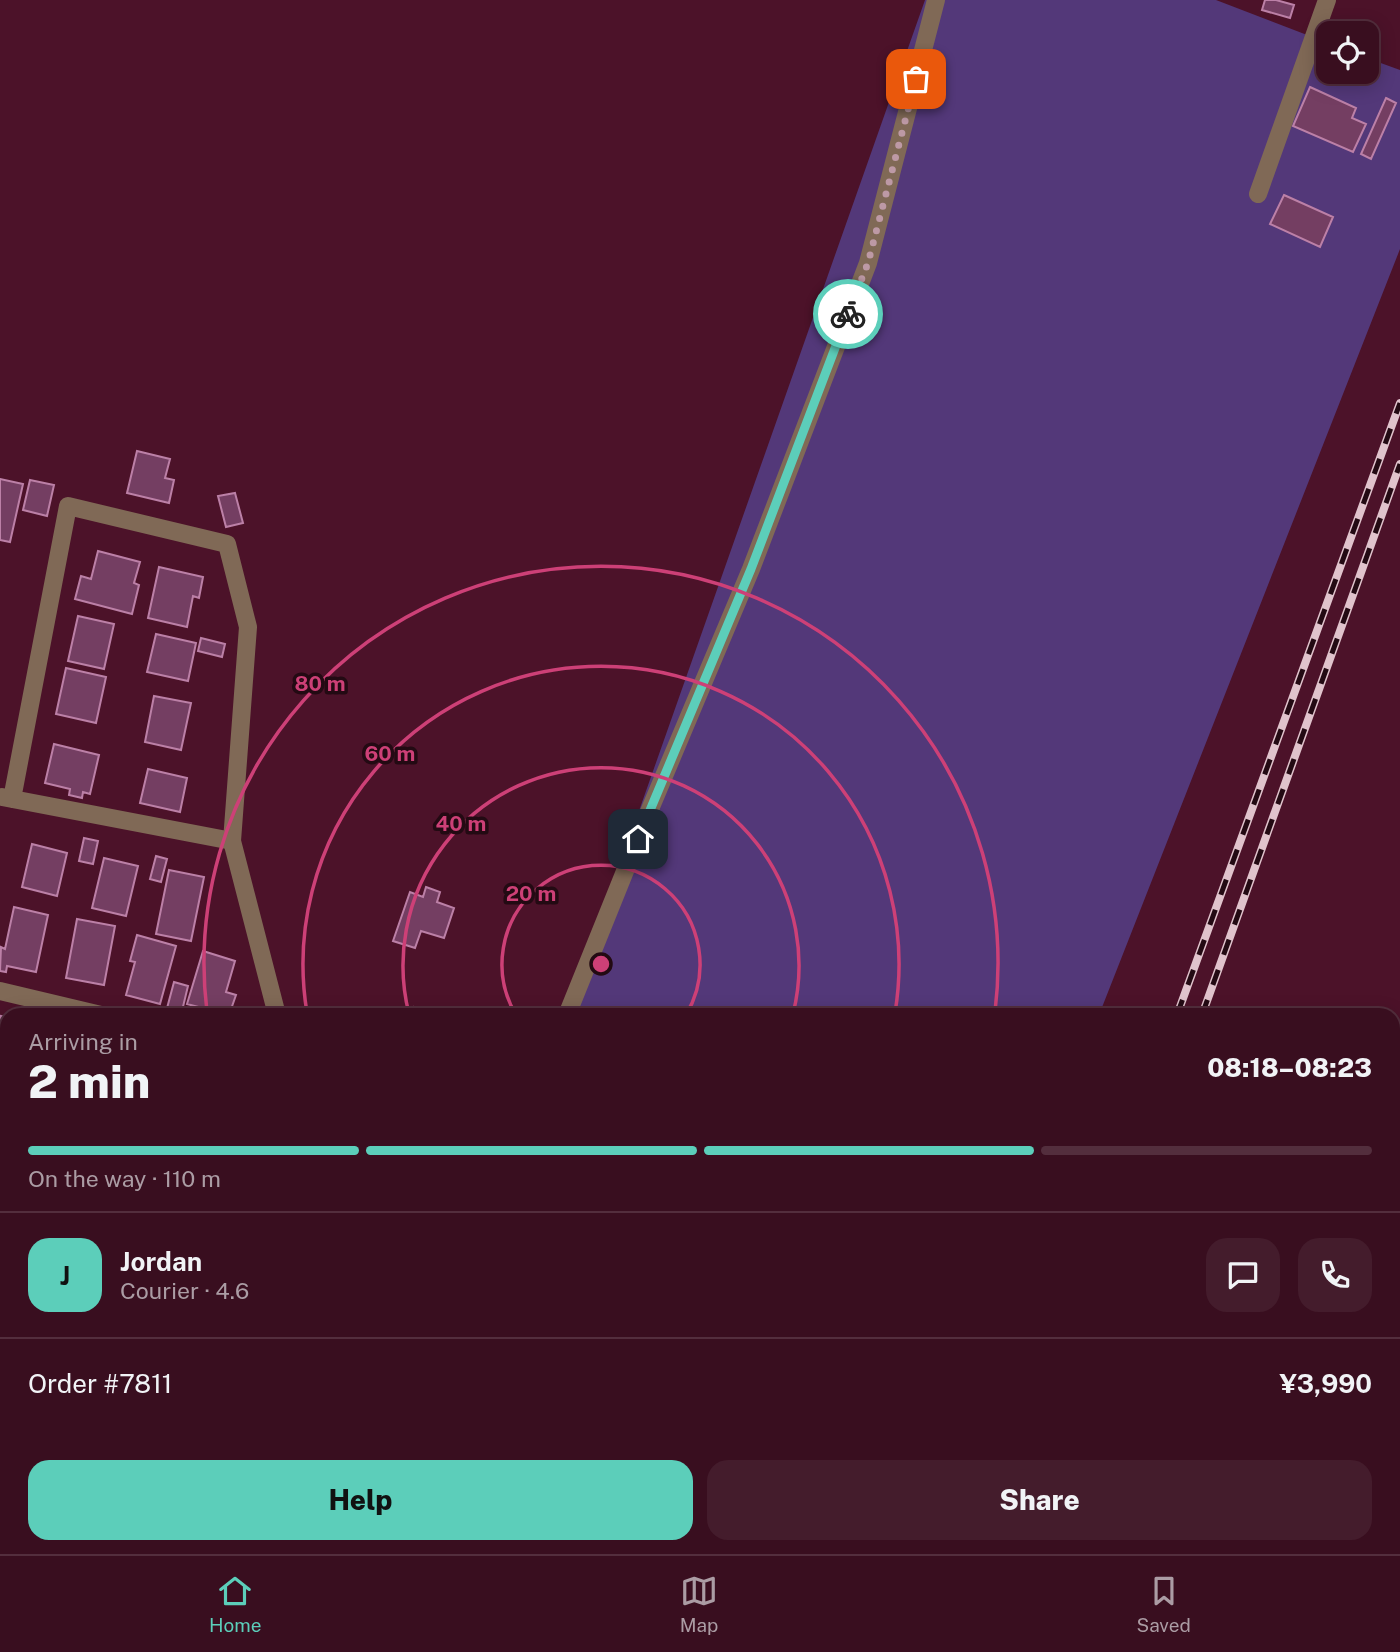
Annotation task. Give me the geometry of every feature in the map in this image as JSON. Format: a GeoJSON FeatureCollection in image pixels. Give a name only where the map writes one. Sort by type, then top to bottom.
{"type":"FeatureCollection","features":[{"type":"Feature","properties":{"kind":"street"},"geometry":{"type":"LineString","coordinates":[[570,1008],[751,569],[868,263],[936,0]]}},
{"type":"Feature","properties":{"kind":"street"},"geometry":{"type":"LineString","coordinates":[[1258,194],[1327,0]]}},
{"type":"Feature","properties":{"kind":"street"},"geometry":{"type":"LineString","coordinates":[[232,841],[6,798],[68,506],[227,544],[248,627],[232,841],[275,1008]]}},
{"type":"Feature","properties":{"kind":"street"},"geometry":{"type":"LineString","coordinates":[[0,991],[72,1008]]}},
{"type":"Feature","properties":{"kind":"shaded area"},"geometry":{"type":"Polygon","coordinates":[[[925,0],[1216,0],[1316,38],[1316,84],[1379,84],[1379,62],[1400,70],[1400,249],[1102,1008],[569,1008],[925,0]]]}},
{"type":"Feature","properties":{"kind":"building"},"geometry":{"type":"Polygon","coordinates":[[[1265,0],[1294,5],[1290,18],[1262,10],[1265,0]]]}},
{"type":"Feature","properties":{"kind":"building"},"geometry":{"type":"Polygon","coordinates":[[[1310,87],[1356,108],[1352,118],[1366,124],[1353,152],[1293,126],[1310,87]]]}},
{"type":"Feature","properties":{"kind":"building"},"geometry":{"type":"Polygon","coordinates":[[[1386,98],[1396,103],[1371,159],[1361,154],[1386,98]]]}},
{"type":"Feature","properties":{"kind":"building"},"geometry":{"type":"Polygon","coordinates":[[[1284,195],[1333,217],[1320,247],[1270,224],[1284,195]]]}},
{"type":"Feature","properties":{"kind":"building"},"geometry":{"type":"Polygon","coordinates":[[[137,451],[170,459],[165,478],[174,480],[169,503],[127,493],[137,451]]]}},
{"type":"Feature","properties":{"kind":"building"},"geometry":{"type":"Polygon","coordinates":[[[0,479],[23,484],[10,542],[0,540],[0,479]]]}},
{"type":"Feature","properties":{"kind":"building"},"geometry":{"type":"Polygon","coordinates":[[[30,480],[54,485],[47,516],[23,510],[30,480]]]}},
{"type":"Feature","properties":{"kind":"building"},"geometry":{"type":"Polygon","coordinates":[[[235,493],[243,523],[226,527],[218,496],[235,493]]]}},
{"type":"Feature","properties":{"kind":"building"},"geometry":{"type":"Polygon","coordinates":[[[98,551],[140,562],[134,583],[139,585],[132,614],[75,599],[81,576],[91,579],[98,551]]]}},
{"type":"Feature","properties":{"kind":"building"},"geometry":{"type":"Polygon","coordinates":[[[159,567],[203,577],[199,598],[193,596],[187,627],[148,618],[159,567]]]}},
{"type":"Feature","properties":{"kind":"building"},"geometry":{"type":"Polygon","coordinates":[[[78,616],[114,624],[104,669],[68,661],[78,616]]]}},
{"type":"Feature","properties":{"kind":"building"},"geometry":{"type":"Polygon","coordinates":[[[156,634],[196,643],[188,681],[147,672],[156,634]]]}},
{"type":"Feature","properties":{"kind":"building"},"geometry":{"type":"Polygon","coordinates":[[[201,638],[225,644],[222,657],[198,651],[201,638]]]}},
{"type":"Feature","properties":{"kind":"building"},"geometry":{"type":"Polygon","coordinates":[[[66,668],[106,677],[96,723],[56,714],[66,668]]]}},
{"type":"Feature","properties":{"kind":"building"},"geometry":{"type":"Polygon","coordinates":[[[154,696],[191,703],[181,750],[145,742],[154,696]]]}},
{"type":"Feature","properties":{"kind":"building"},"geometry":{"type":"Polygon","coordinates":[[[54,744],[99,755],[90,794],[83,792],[82,798],[69,795],[70,789],[45,783],[54,744]]]}},
{"type":"Feature","properties":{"kind":"building"},"geometry":{"type":"Polygon","coordinates":[[[148,769],[187,778],[180,812],[140,803],[148,769]]]}},
{"type":"Feature","properties":{"kind":"building"},"geometry":{"type":"Polygon","coordinates":[[[84,838],[98,841],[93,864],[79,861],[84,838]]]}},
{"type":"Feature","properties":{"kind":"building"},"geometry":{"type":"Polygon","coordinates":[[[32,844],[67,853],[57,896],[22,887],[32,844]]]}},
{"type":"Feature","properties":{"kind":"building"},"geometry":{"type":"Polygon","coordinates":[[[156,856],[167,859],[161,882],[150,879],[156,856]]]}},
{"type":"Feature","properties":{"kind":"building"},"geometry":{"type":"Polygon","coordinates":[[[104,858],[138,866],[126,916],[92,908],[104,858]]]}},
{"type":"Feature","properties":{"kind":"building"},"geometry":{"type":"Polygon","coordinates":[[[169,870],[204,877],[191,941],[156,934],[169,870]]]}},
{"type":"Feature","properties":{"kind":"building"},"geometry":{"type":"Polygon","coordinates":[[[426,887],[440,892],[437,902],[454,908],[444,938],[421,931],[415,948],[393,941],[410,892],[423,897],[426,887]]]}},
{"type":"Feature","properties":{"kind":"building"},"geometry":{"type":"Polygon","coordinates":[[[14,907],[48,915],[36,972],[7,966],[6,972],[0,971],[1,947],[5,949],[14,907]]]}},
{"type":"Feature","properties":{"kind":"building"},"geometry":{"type":"Polygon","coordinates":[[[77,919],[115,926],[104,985],[66,978],[77,919]]]}},
{"type":"Feature","properties":{"kind":"building"},"geometry":{"type":"Polygon","coordinates":[[[137,935],[176,946],[160,1004],[126,995],[135,962],[130,961],[137,935]]]}},
{"type":"Feature","properties":{"kind":"building"},"geometry":{"type":"Polygon","coordinates":[[[203,951],[235,961],[226,992],[236,995],[231,1008],[202,1008],[187,1004],[203,951]]]}},
{"type":"Feature","properties":{"kind":"building"},"geometry":{"type":"Polygon","coordinates":[[[174,982],[188,986],[183,1008],[167,1008],[174,982]]]}},
{"type":"Feature","properties":{"kind":"railway"},"geometry":{"type":"LineString","coordinates":[[1180,1008],[1400,403]]}},
{"type":"Feature","properties":{"kind":"railway"},"geometry":{"type":"LineString","coordinates":[[1205,1008],[1400,464]]}},
{"type":"Feature","properties":{"kind":"way so far"},"geometry":{"type":"LineString","coordinates":[[848,314],[868,263],[916,79]]}},
{"type":"Feature","properties":{"kind":"route"},"geometry":{"type":"LineString","coordinates":[[638,839],[751,569],[848,314]]}}]}
